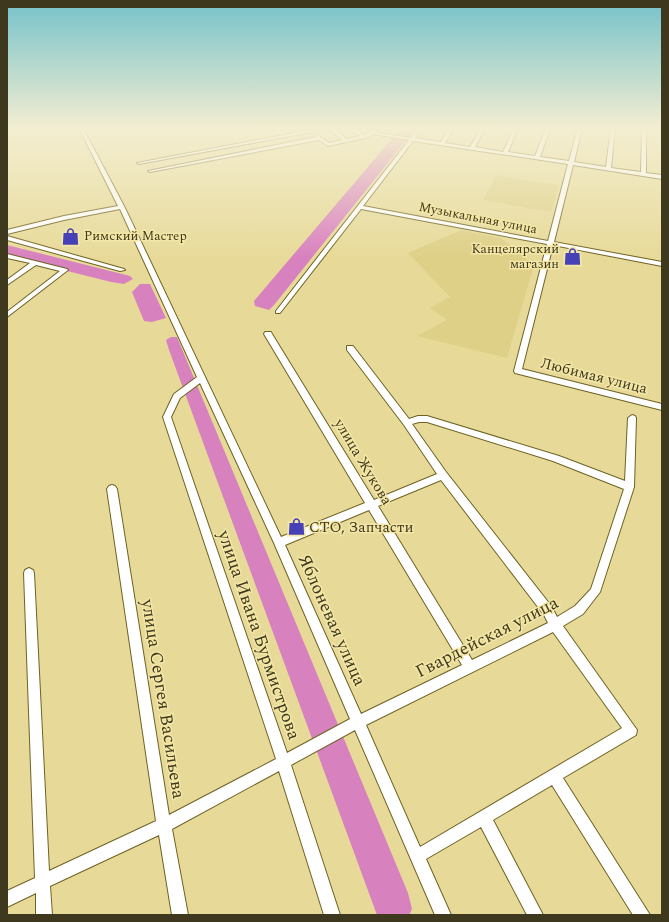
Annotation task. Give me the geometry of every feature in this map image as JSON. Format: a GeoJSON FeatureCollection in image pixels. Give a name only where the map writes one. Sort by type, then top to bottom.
{"type":"FeatureCollection","features":[{"type":"Feature","properties":{"kind":"street","name":"Яблоневая улица"},"geometry":{"type":"LineString","coordinates":[[103,171],[122,207],[279,543],[443,915]]}},
{"type":"Feature","properties":{"kind":"street"},"geometry":{"type":"LineString","coordinates":[[278,312],[388,171]]}},
{"type":"Feature","properties":{"kind":"street"},"geometry":{"type":"LineString","coordinates":[[551,243],[569,171]]}},
{"type":"Feature","properties":{"kind":"street"},"geometry":{"type":"LineString","coordinates":[[622,171],[662,177]]}},
{"type":"Feature","properties":{"kind":"street"},"geometry":{"type":"LineString","coordinates":[[7,232],[64,218],[122,207]]}},
{"type":"Feature","properties":{"kind":"street","name":"Музыкальная улица"},"geometry":{"type":"LineString","coordinates":[[360,207],[662,264]]}},
{"type":"Feature","properties":{"kind":"street"},"geometry":{"type":"LineString","coordinates":[[7,238],[122,270]]}},
{"type":"Feature","properties":{"kind":"street","name":"Любимая улица"},"geometry":{"type":"LineString","coordinates":[[551,243],[518,371],[662,407]]}},
{"type":"Feature","properties":{"kind":"street"},"geometry":{"type":"LineString","coordinates":[[7,256],[65,270],[7,315]]}},
{"type":"Feature","properties":{"kind":"street"},"geometry":{"type":"LineString","coordinates":[[7,283],[35,263]]}},
{"type":"Feature","properties":{"kind":"street","name":"улица Жукова"},"geometry":{"type":"LineString","coordinates":[[268,334],[470,666]]}},
{"type":"Feature","properties":{"kind":"street"},"geometry":{"type":"LineString","coordinates":[[350,348],[408,423],[444,475],[548,611],[555,625],[631,730],[418,856]]}},
{"type":"Feature","properties":{"kind":"street","name":"улица Ивана Бурмистрова"},"geometry":{"type":"LineString","coordinates":[[202,378],[177,396],[167,417],[283,761],[332,915]]}},
{"type":"Feature","properties":{"kind":"street","name":"Гвардейская улица"},"geometry":{"type":"LineString","coordinates":[[7,899],[164,825],[358,722],[555,625],[579,610],[595,592],[629,486],[632,418]]}},
{"type":"Feature","properties":{"kind":"street"},"geometry":{"type":"LineString","coordinates":[[408,423],[418,420],[427,420],[556,458],[629,486]]}},
{"type":"Feature","properties":{"kind":"street"},"geometry":{"type":"LineString","coordinates":[[279,543],[444,475]]}},
{"type":"Feature","properties":{"kind":"street","name":"улица Сергея Васильева"},"geometry":{"type":"LineString","coordinates":[[112,489],[164,825],[180,915]]}},
{"type":"Feature","properties":{"kind":"street"},"geometry":{"type":"LineString","coordinates":[[29,572],[44,915]]}},
{"type":"Feature","properties":{"kind":"street"},"geometry":{"type":"LineString","coordinates":[[554,776],[642,915]]}},
{"type":"Feature","properties":{"kind":"street"},"geometry":{"type":"LineString","coordinates":[[484,818],[535,915]]}},
{"type":"Feature","properties":{"kind":"shaded area"},"geometry":{"type":"Polygon","coordinates":[[[364,171],[381,171],[274,305],[269,310],[255,306],[254,301],[364,171]]]}},
{"type":"Feature","properties":{"kind":"shaded area"},"geometry":{"type":"Polygon","coordinates":[[[496,175],[559,185],[551,212],[483,200],[496,175]]]}},
{"type":"Feature","properties":{"kind":"shaded area"},"geometry":{"type":"Polygon","coordinates":[[[461,230],[501,238],[534,265],[507,358],[417,336],[447,320],[430,308],[450,297],[408,253],[461,230]]]}},
{"type":"Feature","properties":{"kind":"shaded area"},"geometry":{"type":"Polygon","coordinates":[[[7,245],[130,276],[133,279],[124,284],[111,282],[7,256],[7,245]]]}},
{"type":"Feature","properties":{"kind":"shaded area"},"geometry":{"type":"Polygon","coordinates":[[[140,284],[150,284],[166,318],[152,322],[144,321],[132,292],[140,284]]]}},
{"type":"Feature","properties":{"kind":"shaded area"},"geometry":{"type":"Polygon","coordinates":[[[171,337],[177,337],[408,893],[412,909],[409,915],[377,915],[169,350],[166,340],[171,337]]]}},
{"type":"Feature","properties":{"kind":"place","name":"Римский Мастер"},"geometry":{"type":"Point","coordinates":[71,236]}},
{"type":"Feature","properties":{"kind":"place","name":"Канцелярский магазин"},"geometry":{"type":"Point","coordinates":[572,256]}},
{"type":"Feature","properties":{"kind":"place","name":"СТО, Запчасти"},"geometry":{"type":"Point","coordinates":[296,527]}}]}
